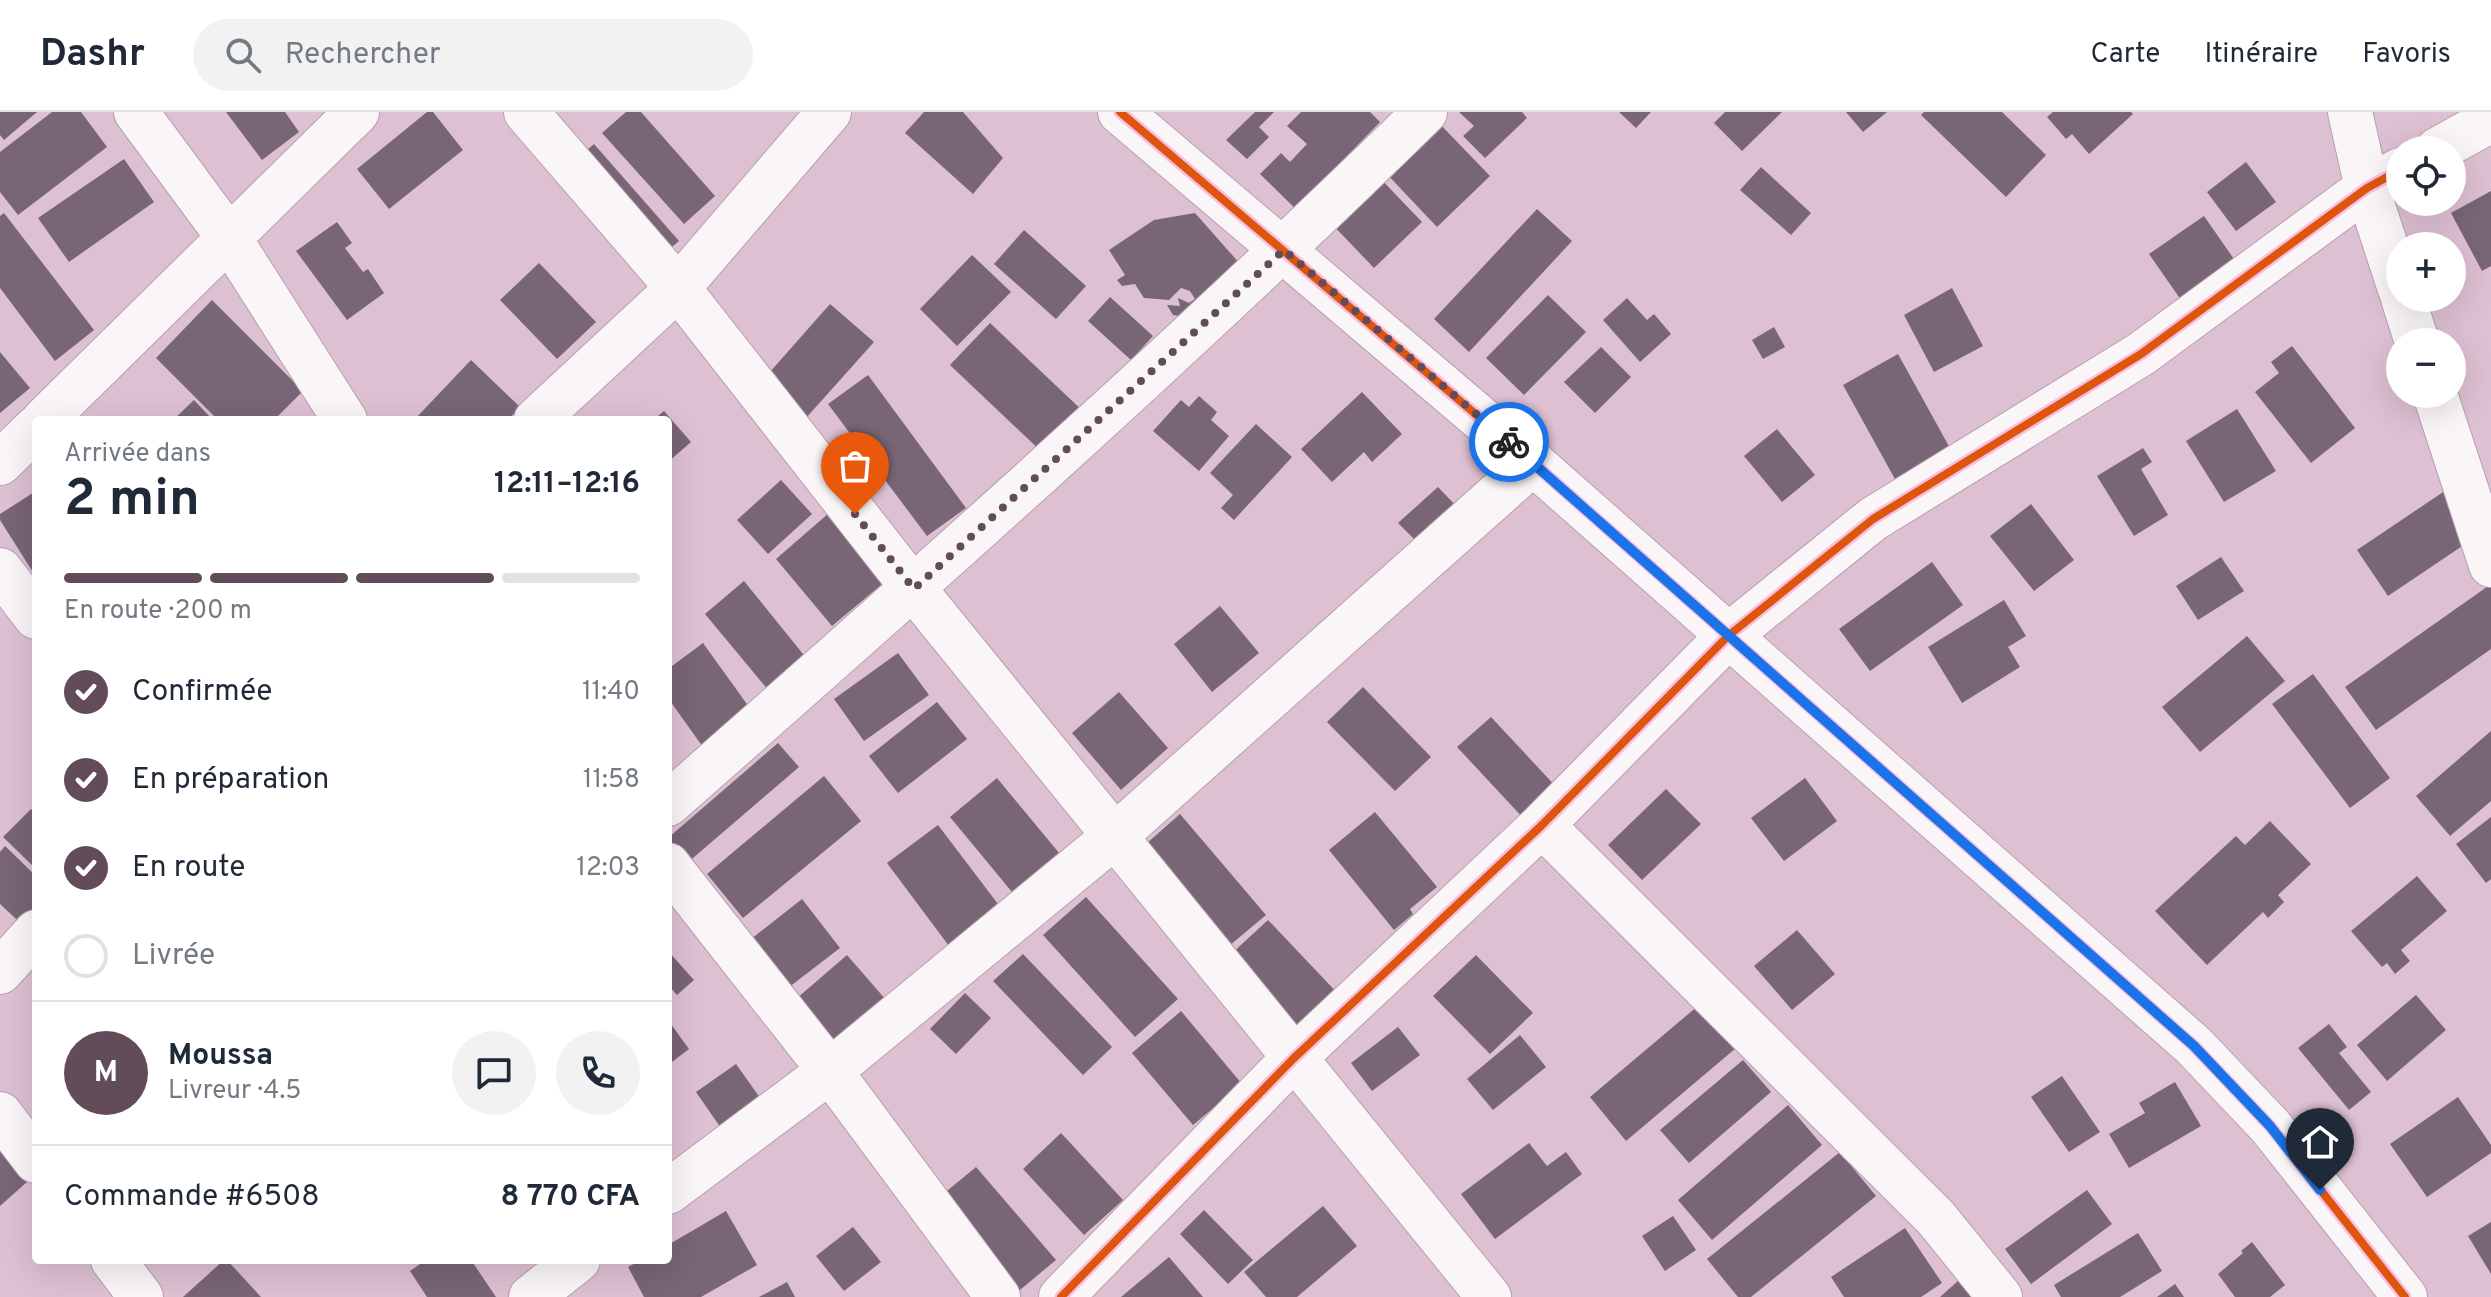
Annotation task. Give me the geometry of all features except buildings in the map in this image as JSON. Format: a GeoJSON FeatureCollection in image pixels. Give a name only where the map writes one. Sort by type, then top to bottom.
{"type":"FeatureCollection","features":[{"type":"Feature","properties":{"kind":"street"},"geometry":{"type":"LineString","coordinates":[[136,112],[229,238],[342,416]]}},
{"type":"Feature","properties":{"kind":"street"},"geometry":{"type":"LineString","coordinates":[[48,416],[357,112]]}},
{"type":"Feature","properties":{"kind":"street"},"geometry":{"type":"LineString","coordinates":[[526,112],[678,288],[914,589],[1489,1297]]}},
{"type":"Feature","properties":{"kind":"street"},"geometry":{"type":"LineString","coordinates":[[540,416],[678,288],[829,112]]}},
{"type":"Feature","properties":{"kind":"street"},"geometry":{"type":"LineString","coordinates":[[1120,112],[1533,463],[2194,1046],[2270,1126],[2405,1297]]}},
{"type":"Feature","properties":{"kind":"street"},"geometry":{"type":"LineString","coordinates":[[672,801],[914,589],[1284,250],[1425,112]]}},
{"type":"Feature","properties":{"kind":"street"},"geometry":{"type":"LineString","coordinates":[[2350,112],[2383,179],[2391,232]]}},
{"type":"Feature","properties":{"kind":"street"},"geometry":{"type":"LineString","coordinates":[[2462,136],[2491,120]]}},
{"type":"Feature","properties":{"kind":"street"},"geometry":{"type":"LineString","coordinates":[[1061,1297],[1293,1059],[1542,825],[1728,636],[1873,519],[2141,354],[2383,179]]}},
{"type":"Feature","properties":{"kind":"street"},"geometry":{"type":"LineString","coordinates":[[2440,408],[2491,565]]}},
{"type":"Feature","properties":{"kind":"street"},"geometry":{"type":"LineString","coordinates":[[0,463],[32,432]]}},
{"type":"Feature","properties":{"kind":"street"},"geometry":{"type":"LineString","coordinates":[[672,1189],[830,1071],[1115,836],[1533,463]]}},
{"type":"Feature","properties":{"kind":"street"},"geometry":{"type":"LineString","coordinates":[[0,570],[32,612]]}},
{"type":"Feature","properties":{"kind":"street"},"geometry":{"type":"LineString","coordinates":[[1542,825],[1936,1218],[2000,1297]]}},
{"type":"Feature","properties":{"kind":"street"},"geometry":{"type":"LineString","coordinates":[[672,870],[830,1071],[998,1297]]}},
{"type":"Feature","properties":{"kind":"street"},"geometry":{"type":"LineString","coordinates":[[0,972],[32,936]]}},
{"type":"Feature","properties":{"kind":"street"},"geometry":{"type":"LineString","coordinates":[[0,1114],[32,1156]]}},
{"type":"Feature","properties":{"kind":"street"},"geometry":{"type":"LineString","coordinates":[[116,1264],[141,1297]]}},
{"type":"Feature","properties":{"kind":"street"},"geometry":{"type":"LineString","coordinates":[[531,1297],[570,1272]]}},
{"type":"Feature","properties":{"kind":"cycle path"},"geometry":{"type":"LineString","coordinates":[[1120,112],[1533,463],[2194,1046],[2270,1126],[2405,1297]]}},
{"type":"Feature","properties":{"kind":"cycle path"},"geometry":{"type":"LineString","coordinates":[[1061,1297],[1293,1059],[1542,825],[1728,636],[1873,519],[2141,354],[2367,188],[2386,178]]}},
{"type":"Feature","properties":{"kind":"way so far"},"geometry":{"type":"LineString","coordinates":[[855,514],[914,589],[1284,250],[1509,442]]}},
{"type":"Feature","properties":{"kind":"route"},"geometry":{"type":"LineString","coordinates":[[1509,442],[2194,1046],[2270,1126],[2320,1190]]}}]}
